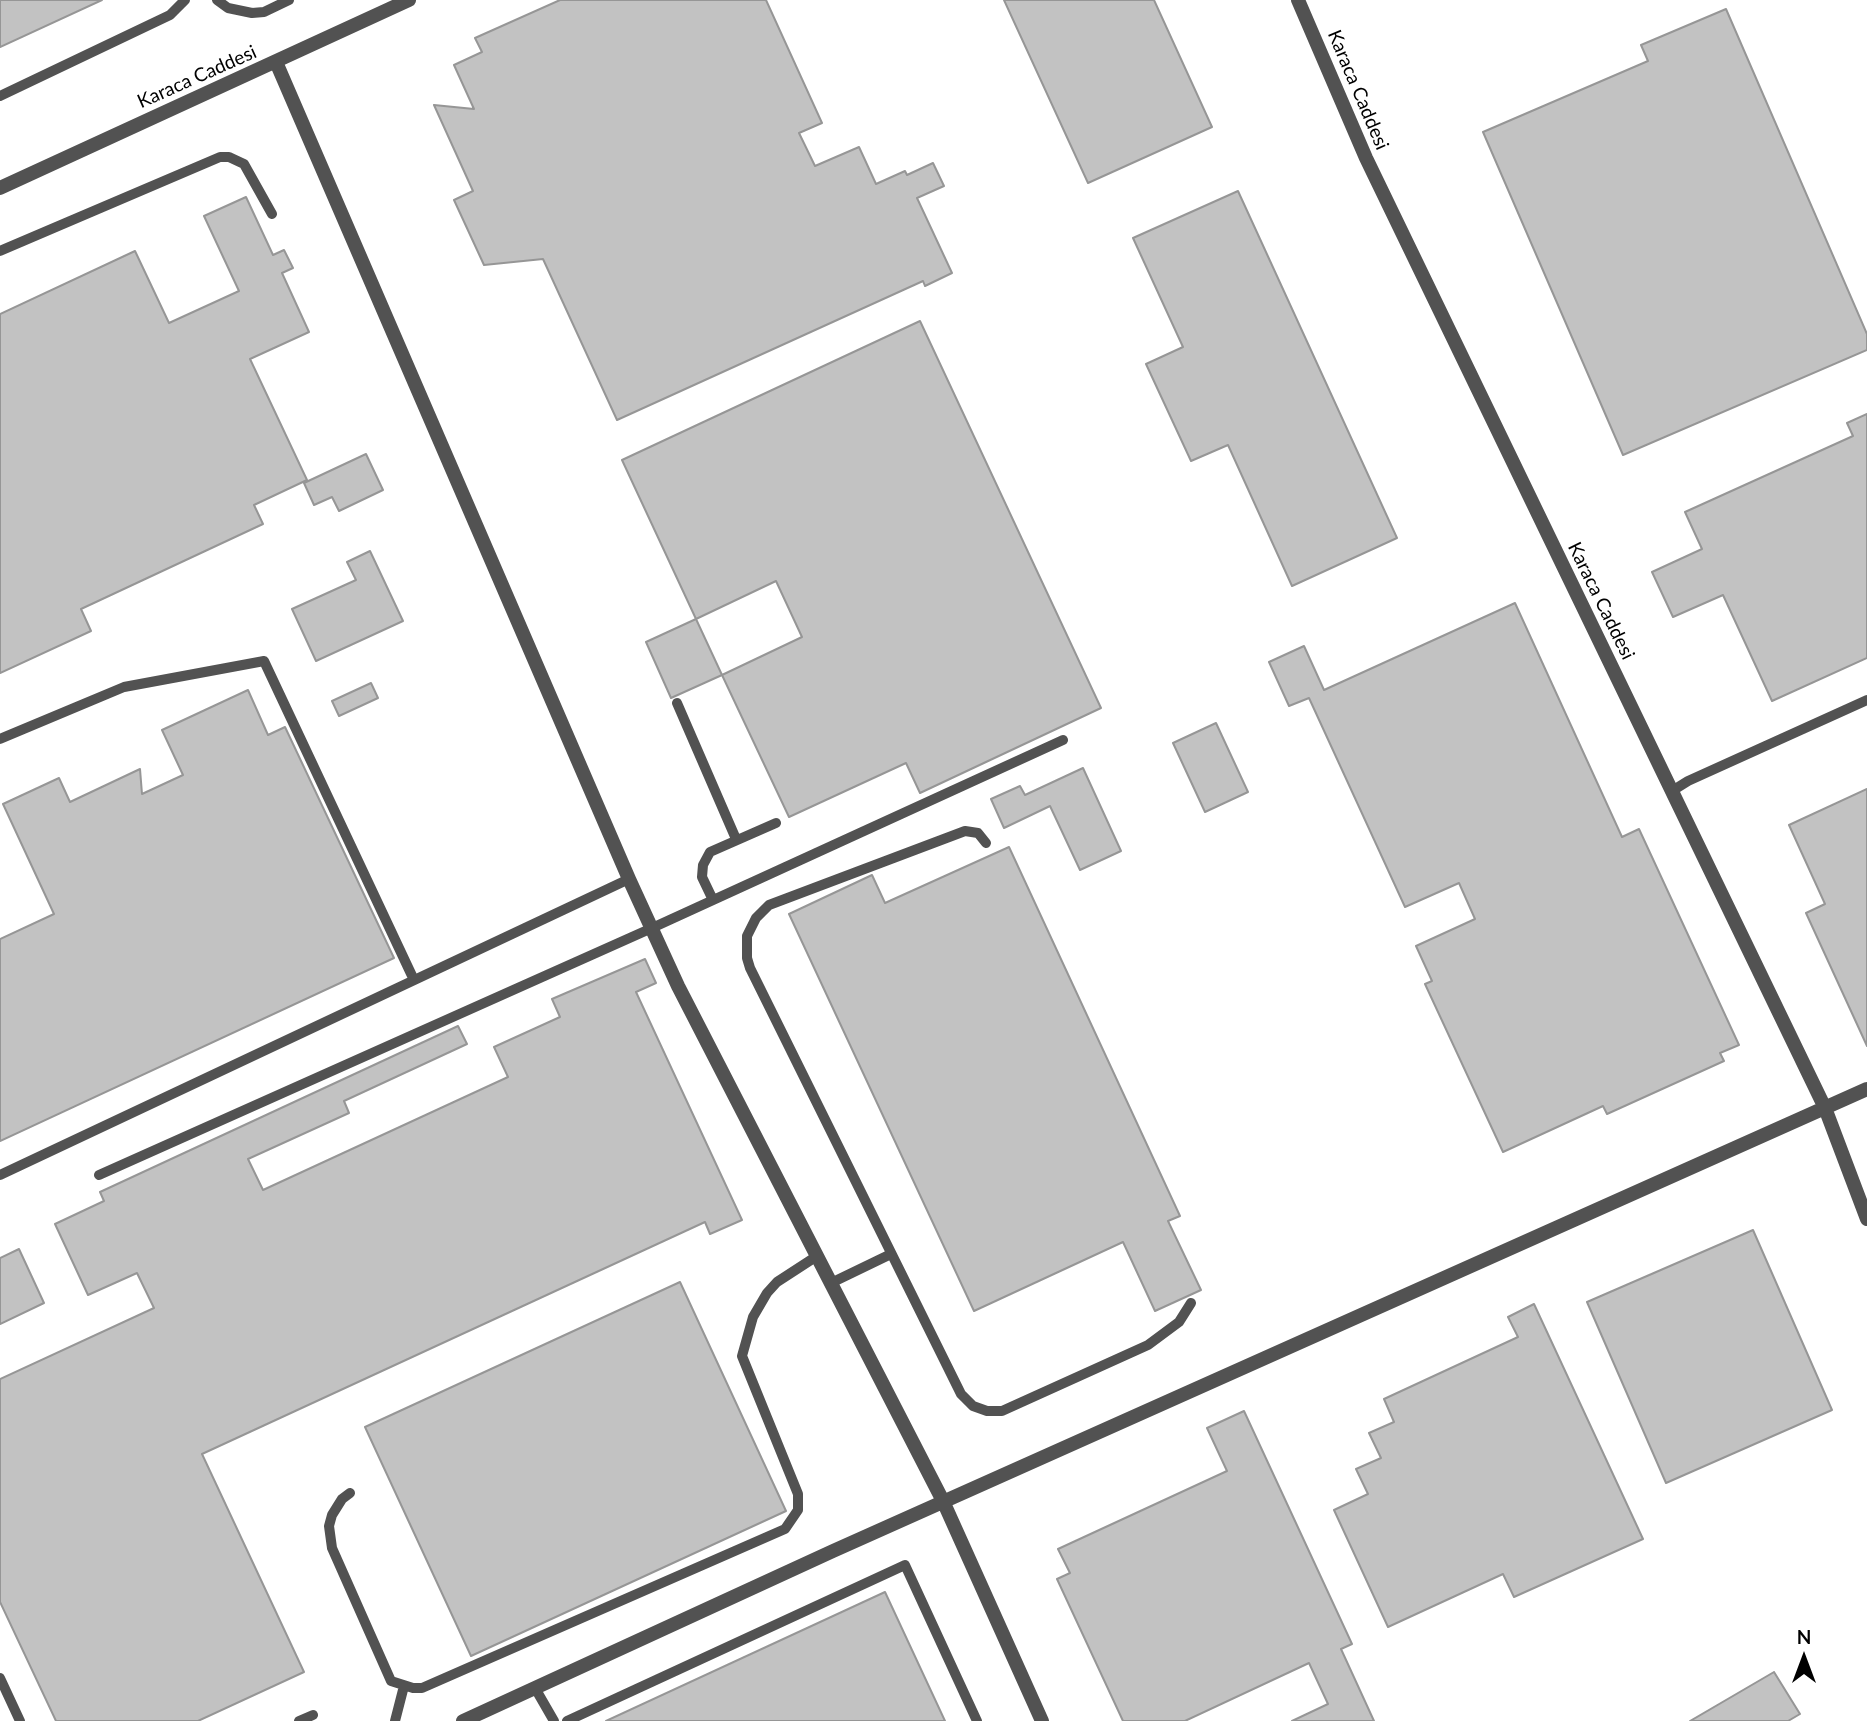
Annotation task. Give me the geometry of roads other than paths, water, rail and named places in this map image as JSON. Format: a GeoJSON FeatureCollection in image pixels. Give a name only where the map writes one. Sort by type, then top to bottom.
{"type":"FeatureCollection","features":[{"type":"Feature","properties":{"kind":"street","name":"Karaca Caddesi"},"geometry":{"type":"LineString","coordinates":[[0,188],[409,0]]}},
{"type":"Feature","properties":{"kind":"street","name":"Karaca Caddesi"},"geometry":{"type":"LineString","coordinates":[[1298,0],[1366,158],[1825,1108],[1867,1219]]}},
{"type":"Feature","properties":{"kind":"street"},"geometry":{"type":"LineString","coordinates":[[276,62],[678,986],[943,1501],[1042,1721]]}},
{"type":"Feature","properties":{"kind":"street"},"geometry":{"type":"LineString","coordinates":[[463,1721],[943,1501],[1867,1089]]}},
{"type":"Feature","properties":{"kind":"lane"},"geometry":{"type":"LineString","coordinates":[[0,96],[170,15],[186,0]]}},
{"type":"Feature","properties":{"kind":"lane"},"geometry":{"type":"LineString","coordinates":[[217,0],[228,8],[252,13],[275,8],[289,0]]}},
{"type":"Feature","properties":{"kind":"lane"},"geometry":{"type":"LineString","coordinates":[[0,251],[220,157],[229,157],[244,164],[272,214]]}},
{"type":"Feature","properties":{"kind":"lane"},"geometry":{"type":"LineString","coordinates":[[0,739],[124,687],[264,661],[414,980]]}},
{"type":"Feature","properties":{"kind":"lane"},"geometry":{"type":"LineString","coordinates":[[1672,791],[1688,781],[1867,700]]}},
{"type":"Feature","properties":{"kind":"lane"},"geometry":{"type":"LineString","coordinates":[[677,703],[736,839]]}},
{"type":"Feature","properties":{"kind":"lane"},"geometry":{"type":"LineString","coordinates":[[99,1175],[652,928],[1063,740]]}},
{"type":"Feature","properties":{"kind":"lane"},"geometry":{"type":"LineString","coordinates":[[713,900],[702,877],[703,865],[710,852],[776,823]]}},
{"type":"Feature","properties":{"kind":"lane"},"geometry":{"type":"LineString","coordinates":[[986,843],[978,833],[965,831],[769,905],[756,918],[747,936],[750,968],[961,1394],[973,1405],[987,1411],[1002,1411],[1148,1345],[1179,1322],[1191,1303]]}},
{"type":"Feature","properties":{"kind":"lane"},"geometry":{"type":"LineString","coordinates":[[0,1175],[629,878]]}},
{"type":"Feature","properties":{"kind":"lane"},"geometry":{"type":"LineString","coordinates":[[831,1283],[891,1254]]}},
{"type":"Feature","properties":{"kind":"lane"},"geometry":{"type":"LineString","coordinates":[[350,1493],[342,1499],[332,1515],[329,1526],[332,1548],[391,1681],[422,1688],[785,1529],[798,1510],[798,1494],[742,1356],[752,1317],[768,1293],[777,1282],[817,1256]]}},
{"type":"Feature","properties":{"kind":"lane"},"geometry":{"type":"LineString","coordinates":[[567,1721],[905,1565],[977,1721]]}},
{"type":"Feature","properties":{"kind":"lane"},"geometry":{"type":"LineString","coordinates":[[0,1678],[20,1721]]}},
{"type":"Feature","properties":{"kind":"lane"},"geometry":{"type":"LineString","coordinates":[[395,1721],[404,1686]]}},
{"type":"Feature","properties":{"kind":"lane"},"geometry":{"type":"LineString","coordinates":[[535,1688],[554,1721]]}},
{"type":"Feature","properties":{"kind":"lane"},"geometry":{"type":"LineString","coordinates":[[299,1721],[313,1715]]}}]}
